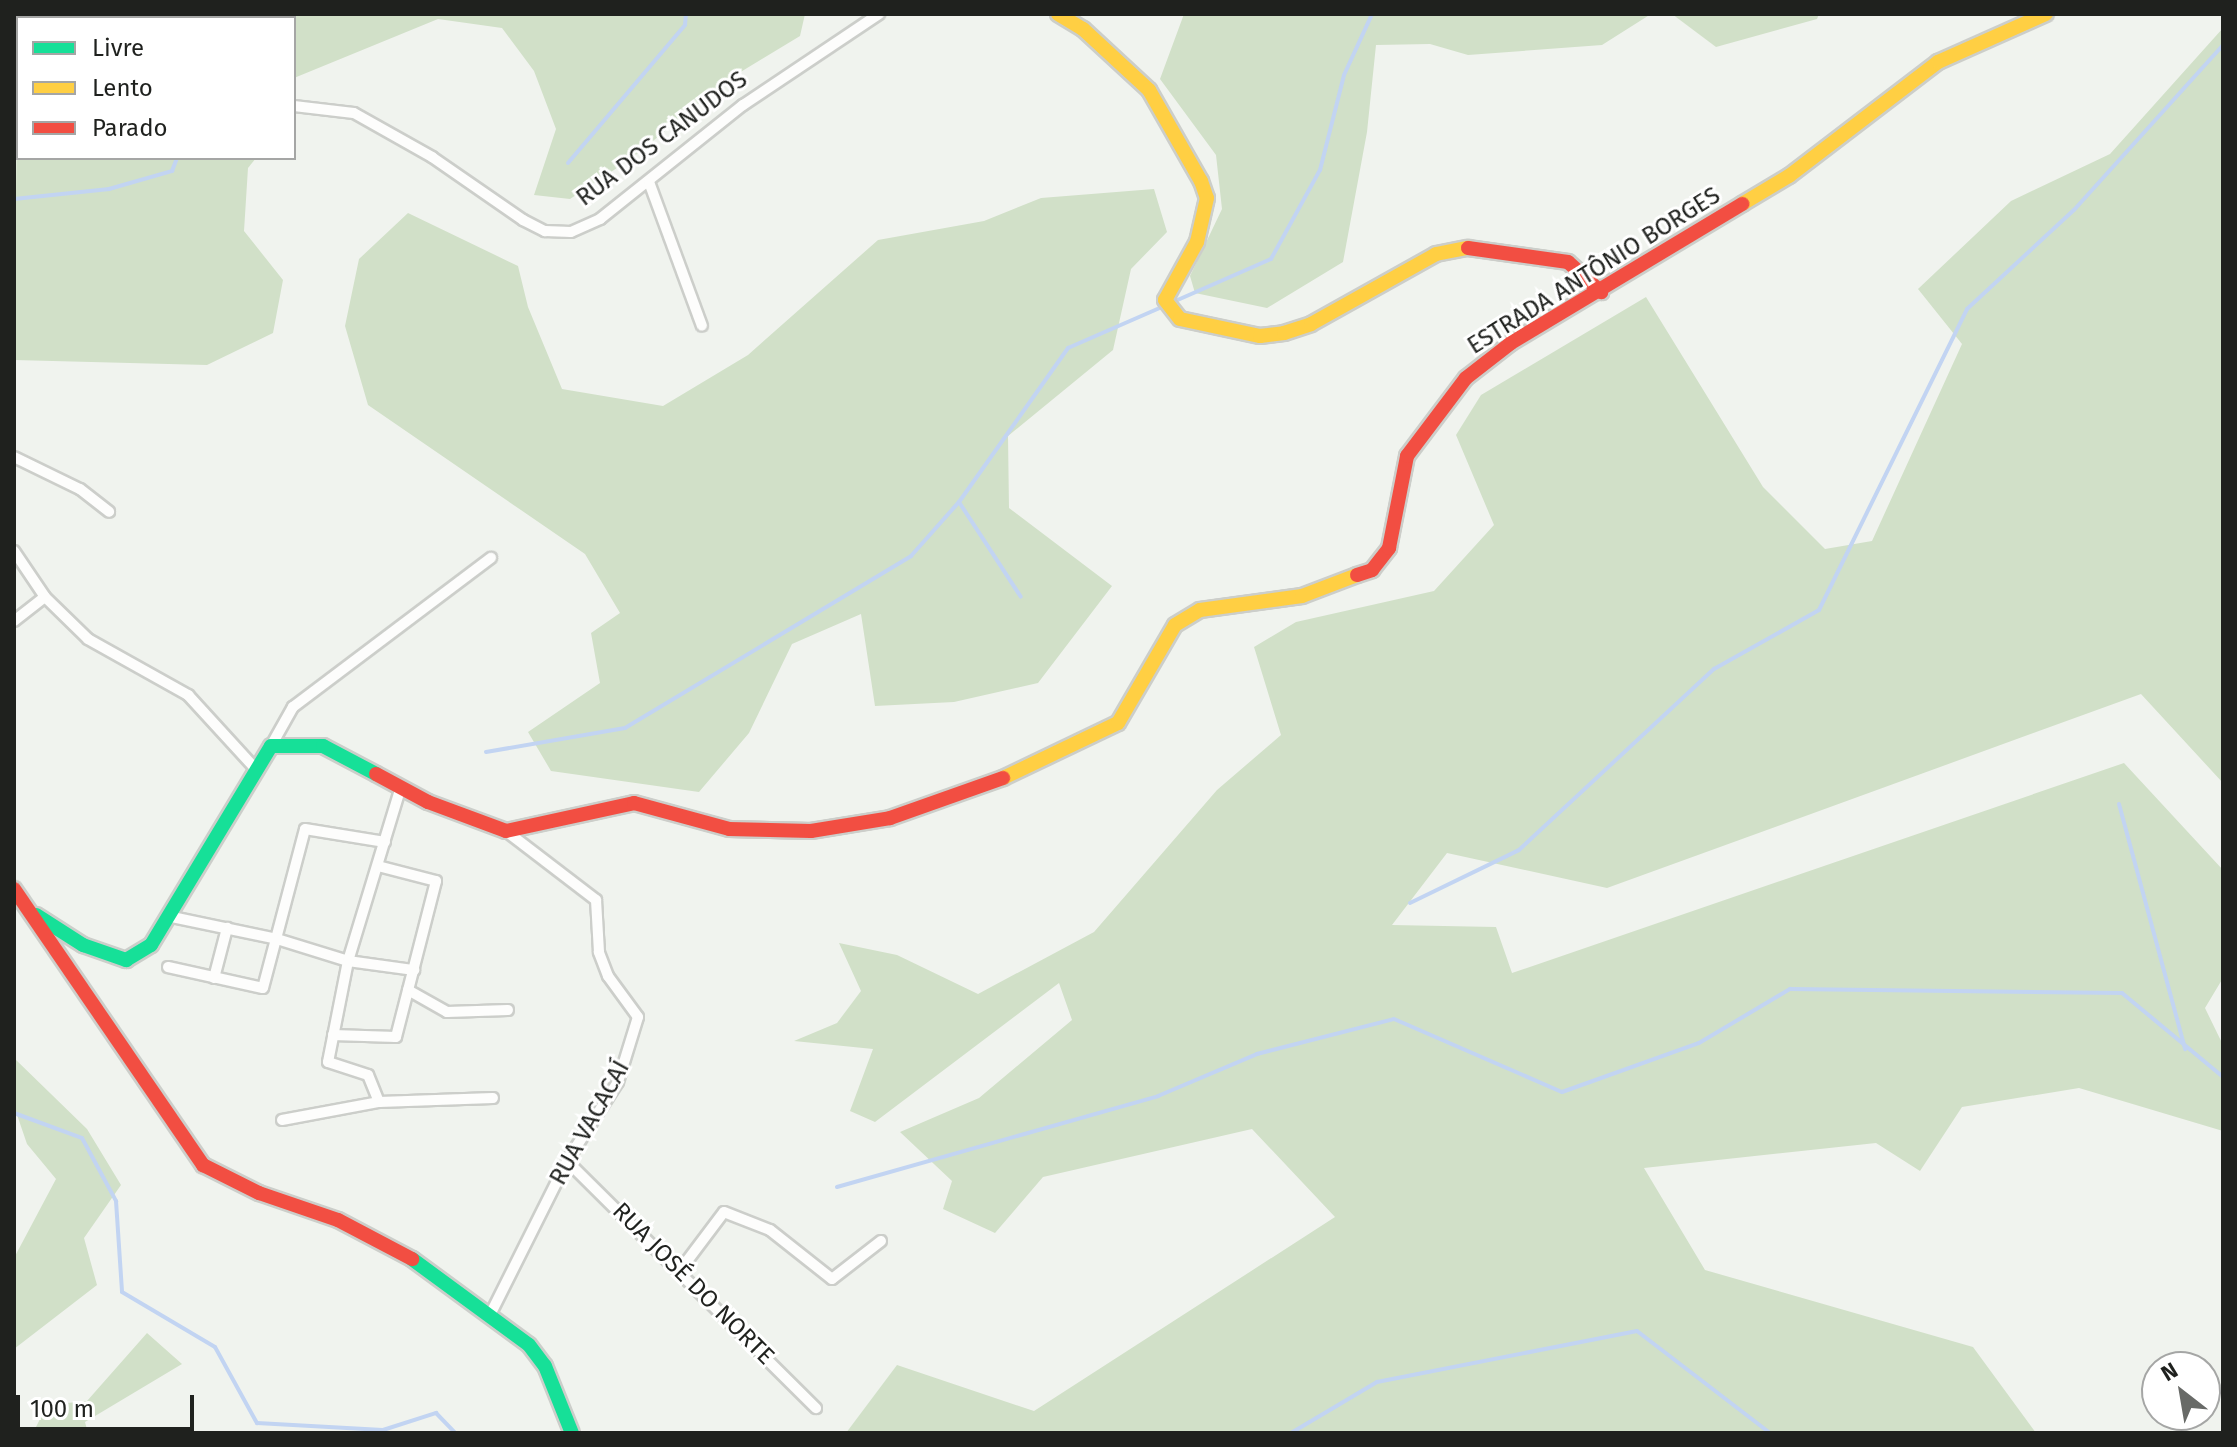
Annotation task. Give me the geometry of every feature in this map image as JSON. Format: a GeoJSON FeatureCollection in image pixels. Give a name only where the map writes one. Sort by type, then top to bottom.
{"type":"FeatureCollection","features":[{"type":"Feature","properties":{"kind":"street","name":"RUA DOS CANUDOS"},"geometry":{"type":"LineString","coordinates":[[296,106],[354,113],[545,231],[571,232],[600,219],[743,105],[879,14]]}},
{"type":"Feature","properties":{"kind":"street"},"geometry":{"type":"LineString","coordinates":[[1058,14],[1083,29],[1149,90],[1201,181],[1207,198],[1197,242],[1165,300],[1180,319],[1260,336],[1284,333],[1311,324],[1436,254],[1475,247],[1568,262],[1601,292]]}},
{"type":"Feature","properties":{"kind":"street","name":"ESTRADA ANTÔNIO BORGES"},"geometry":{"type":"LineString","coordinates":[[506,831],[634,803],[729,829],[811,831],[890,818],[997,781],[1118,723],[1175,625],[1200,610],[1302,596],[1372,570],[1389,548],[1407,456],[1466,378],[1511,343],[1601,292],[1789,176],[1938,62],[2046,14]]}},
{"type":"Feature","properties":{"kind":"street"},"geometry":{"type":"LineString","coordinates":[[649,182],[702,326]]}},
{"type":"Feature","properties":{"kind":"street"},"geometry":{"type":"LineString","coordinates":[[14,457],[80,489],[109,512]]}},
{"type":"Feature","properties":{"kind":"street"},"geometry":{"type":"LineString","coordinates":[[14,551],[45,597],[88,639],[188,695],[254,767]]}},
{"type":"Feature","properties":{"kind":"street"},"geometry":{"type":"LineString","coordinates":[[36,915],[83,945],[126,960],[151,945],[172,917],[254,767],[271,746],[293,707],[491,558]]}},
{"type":"Feature","properties":{"kind":"street"},"geometry":{"type":"LineString","coordinates":[[14,621],[45,597]]}},
{"type":"Feature","properties":{"kind":"street"},"geometry":{"type":"LineString","coordinates":[[271,746],[323,746],[401,787],[506,831]]}},
{"type":"Feature","properties":{"kind":"street"},"geometry":{"type":"LineString","coordinates":[[379,1102],[368,1075],[329,1064],[348,961],[401,787]]}},
{"type":"Feature","properties":{"kind":"street"},"geometry":{"type":"LineString","coordinates":[[168,967],[263,988],[305,829],[385,842]]}},
{"type":"Feature","properties":{"kind":"street","name":"RUA VACACAÍ"},"geometry":{"type":"LineString","coordinates":[[490,1315],[567,1161],[618,1082],[638,1017],[608,976],[599,952],[596,900],[506,831]]}},
{"type":"Feature","properties":{"kind":"street"},"geometry":{"type":"LineString","coordinates":[[333,1035],[396,1037],[414,970],[436,881],[378,866]]}},
{"type":"Feature","properties":{"kind":"street"},"geometry":{"type":"LineString","coordinates":[[14,889],[36,915],[203,1165],[259,1193],[338,1220],[408,1256],[490,1315],[529,1345],[545,1366],[572,1433]]}},
{"type":"Feature","properties":{"kind":"street"},"geometry":{"type":"LineString","coordinates":[[172,917],[277,939],[348,961],[414,970]]}},
{"type":"Feature","properties":{"kind":"street"},"geometry":{"type":"LineString","coordinates":[[214,978],[227,928]]}},
{"type":"Feature","properties":{"kind":"street"},"geometry":{"type":"LineString","coordinates":[[408,990],[447,1012],[508,1010]]}},
{"type":"Feature","properties":{"kind":"street"},"geometry":{"type":"LineString","coordinates":[[282,1120],[379,1102],[493,1098]]}},
{"type":"Feature","properties":{"kind":"street","name":"RUA JOSÉ DO NORTE"},"geometry":{"type":"LineString","coordinates":[[567,1161],[681,1269],[816,1408]]}},
{"type":"Feature","properties":{"kind":"street"},"geometry":{"type":"LineString","coordinates":[[681,1269],[724,1212],[770,1230],[832,1279],[881,1241]]}},
{"type":"Feature","properties":{"kind":"green space"},"geometry":{"type":"Polygon","coordinates":[[[179,14],[805,14],[800,36],[729,79],[632,158],[570,199],[534,195],[556,129],[534,71],[502,28],[438,19],[296,77],[296,16],[179,14]]]}},
{"type":"Feature","properties":{"kind":"green space"},"geometry":{"type":"Polygon","coordinates":[[[1184,14],[1651,14],[1602,45],[1468,55],[1430,44],[1376,45],[1367,132],[1343,262],[1267,308],[1195,293],[1190,276],[1222,209],[1216,155],[1160,79],[1184,14]]]}},
{"type":"Feature","properties":{"kind":"green space"},"geometry":{"type":"Polygon","coordinates":[[[1672,14],[1819,14],[1817,19],[1716,47],[1672,14]]]}},
{"type":"Feature","properties":{"kind":"green space"},"geometry":{"type":"Polygon","coordinates":[[[2223,28],[2223,783],[2141,694],[1607,888],[1447,853],[1392,925],[1496,927],[1512,973],[2124,763],[2223,870],[2223,978],[2205,1008],[2223,1045],[2223,1131],[2079,1088],[1962,1107],[1920,1171],[1876,1143],[1644,1168],[1705,1270],[1973,1347],[2036,1433],[846,1433],[897,1365],[1034,1411],[1335,1217],[1252,1129],[1043,1177],[995,1233],[943,1209],[952,1181],[900,1132],[979,1098],[1072,1020],[1059,983],[875,1122],[850,1111],[873,1049],[794,1041],[837,1023],[861,991],[839,943],[897,955],[978,994],[1094,932],[1217,790],[1281,735],[1254,647],[1296,622],[1434,591],[1494,525],[1456,435],[1481,395],[1646,297],[1763,487],[1825,549],[1872,541],[1962,344],[1918,289],[2011,201],[2110,154],[2223,28]]]}},
{"type":"Feature","properties":{"kind":"green space"},"geometry":{"type":"Polygon","coordinates":[[[16,160],[254,160],[248,168],[244,231],[283,280],[273,333],[207,365],[14,360],[16,160]]]}},
{"type":"Feature","properties":{"kind":"green space"},"geometry":{"type":"Polygon","coordinates":[[[1154,189],[1167,232],[1131,269],[1113,350],[1008,436],[1009,508],[1112,586],[1038,683],[954,702],[875,706],[861,614],[792,644],[749,733],[699,792],[551,771],[528,732],[600,683],[591,633],[620,613],[585,554],[368,405],[345,326],[359,259],[408,213],[518,266],[528,307],[562,389],[663,406],[748,355],[878,240],[984,221],[1041,198],[1154,189]]]}},
{"type":"Feature","properties":{"kind":"green space"},"geometry":{"type":"Polygon","coordinates":[[[14,1058],[87,1129],[121,1185],[84,1238],[97,1285],[14,1349],[14,1258],[56,1179],[27,1144],[14,1106],[14,1058]]]}},
{"type":"Feature","properties":{"kind":"green space"},"geometry":{"type":"Polygon","coordinates":[[[147,1333],[182,1364],[85,1422],[88,1433],[33,1433],[47,1405],[87,1401],[147,1333]]]}},
{"type":"Feature","properties":{"kind":"waterway"},"geometry":{"type":"LineString","coordinates":[[568,163],[685,25],[686,14]]}},
{"type":"Feature","properties":{"kind":"waterway"},"geometry":{"type":"LineString","coordinates":[[1173,302],[1271,259],[1320,170],[1344,75],[1372,14]]}},
{"type":"Feature","properties":{"kind":"waterway"},"geometry":{"type":"LineString","coordinates":[[1410,903],[1519,850],[1714,669],[1819,610],[1967,309],[2074,210],[2223,45]]}},
{"type":"Feature","properties":{"kind":"waterway"},"geometry":{"type":"LineString","coordinates":[[14,199],[109,189],[172,171],[176,160]]}},
{"type":"Feature","properties":{"kind":"waterway"},"geometry":{"type":"LineString","coordinates":[[486,752],[625,728],[911,556],[959,502],[1068,348],[1164,306]]}},
{"type":"Feature","properties":{"kind":"waterway"},"geometry":{"type":"LineString","coordinates":[[959,502],[1021,597]]}},
{"type":"Feature","properties":{"kind":"waterway"},"geometry":{"type":"LineString","coordinates":[[2119,804],[2185,1049]]}},
{"type":"Feature","properties":{"kind":"waterway"},"geometry":{"type":"LineString","coordinates":[[837,1187],[1158,1096],[1257,1054],[1394,1019],[1562,1092],[1699,1043],[1790,989],[2122,993],[2223,1077]]}},
{"type":"Feature","properties":{"kind":"waterway"},"geometry":{"type":"LineString","coordinates":[[14,1113],[82,1138],[116,1201],[122,1292],[215,1347],[257,1423],[383,1430],[436,1413],[455,1433]]}},
{"type":"Feature","properties":{"kind":"waterway"},"geometry":{"type":"LineString","coordinates":[[1291,1433],[1377,1382],[1637,1331],[1770,1433]]}},
{"type":"Feature","properties":{"kind":"traffic: fast"},"geometry":{"type":"LineString","coordinates":[[36,915],[83,945],[126,960],[151,945],[271,746],[323,746],[376,774]]}},
{"type":"Feature","properties":{"kind":"traffic: fast"},"geometry":{"type":"LineString","coordinates":[[412,1259],[529,1345],[545,1366],[572,1433]]}},
{"type":"Feature","properties":{"kind":"traffic: slow"},"geometry":{"type":"LineString","coordinates":[[1058,14],[1083,29],[1149,90],[1201,181],[1207,198],[1197,242],[1165,300],[1180,319],[1260,336],[1284,333],[1311,324],[1436,254],[1468,248]]}},
{"type":"Feature","properties":{"kind":"traffic: slow"},"geometry":{"type":"LineString","coordinates":[[1742,204],[1789,176],[1938,62],[2046,14]]}},
{"type":"Feature","properties":{"kind":"traffic: slow"},"geometry":{"type":"LineString","coordinates":[[1003,778],[1118,723],[1175,625],[1200,610],[1302,596],[1357,575]]}},
{"type":"Feature","properties":{"kind":"traffic: jam"},"geometry":{"type":"LineString","coordinates":[[1357,575],[1372,570],[1389,548],[1407,456],[1466,378],[1511,343],[1742,204]]}},
{"type":"Feature","properties":{"kind":"traffic: jam"},"geometry":{"type":"LineString","coordinates":[[1468,248],[1568,262],[1601,292]]}},
{"type":"Feature","properties":{"kind":"traffic: jam"},"geometry":{"type":"LineString","coordinates":[[376,774],[428,802],[506,831],[634,803],[729,829],[811,831],[890,818],[1003,778]]}},
{"type":"Feature","properties":{"kind":"traffic: jam"},"geometry":{"type":"LineString","coordinates":[[14,889],[203,1165],[259,1193],[338,1220],[412,1259]]}}]}
